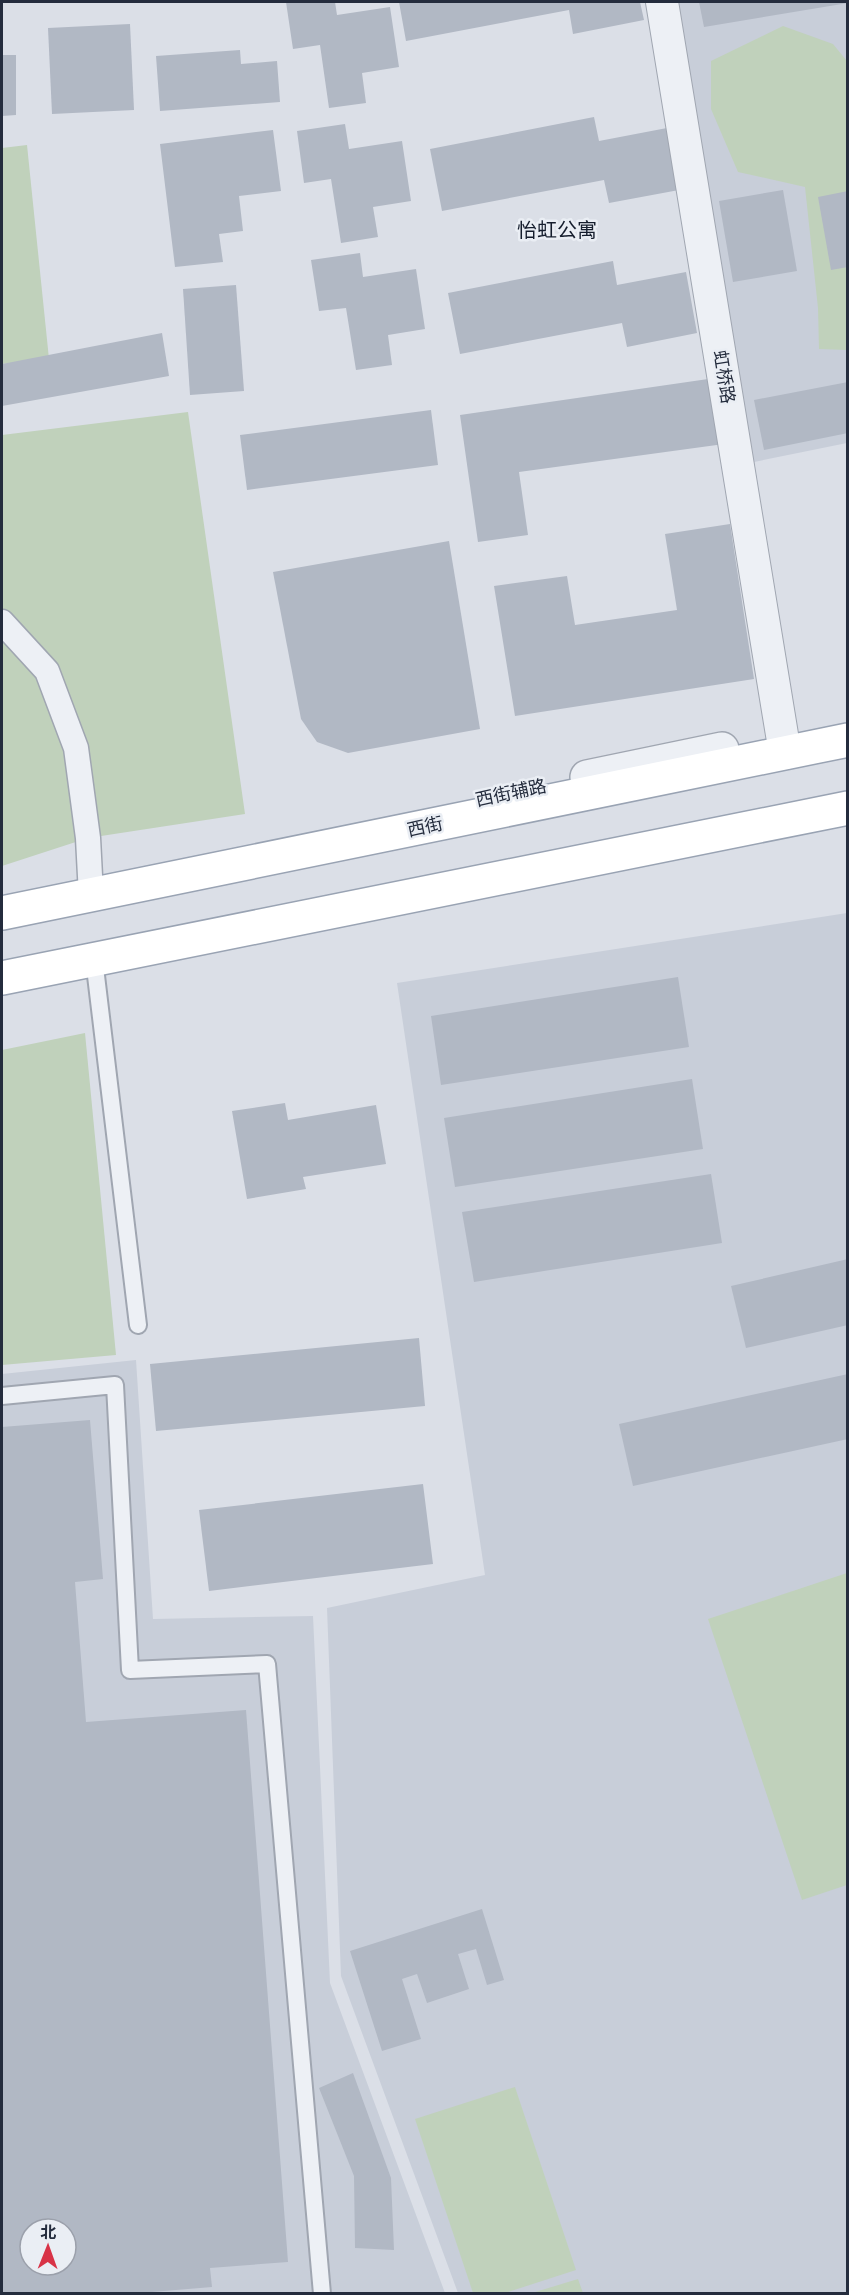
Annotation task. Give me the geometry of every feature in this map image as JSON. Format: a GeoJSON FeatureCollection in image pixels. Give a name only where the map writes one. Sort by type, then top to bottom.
{"type":"FeatureCollection","features":[{"type":"Feature","properties":{"kind":"main road","name":"西街"},"geometry":{"type":"LineString","coordinates":[[2,913],[180,877],[784,745],[848,740]]}},
{"type":"Feature","properties":{"kind":"main road"},"geometry":{"type":"LineString","coordinates":[[3,978],[848,808]]}},
{"type":"Feature","properties":{"kind":"street","name":"虹桥路"},"geometry":{"type":"LineString","coordinates":[[662,2],[784,745]]}},
{"type":"Feature","properties":{"kind":"street"},"geometry":{"type":"LineString","coordinates":[[2,622],[47,671],[76,748],[88,838],[91,895]]}},
{"type":"Feature","properties":{"kind":"street"},"geometry":{"type":"LineString","coordinates":[[784,745],[848,725]]}},
{"type":"Feature","properties":{"kind":"street"},"geometry":{"type":"LineString","coordinates":[[174,943],[233,946],[848,823]]}},
{"type":"Feature","properties":{"kind":"lane"},"geometry":{"type":"LineString","coordinates":[[94,959],[138,1325]]}},
{"type":"Feature","properties":{"kind":"lane"},"geometry":{"type":"LineString","coordinates":[[2,1396],[115,1385],[130,1670],[267,1664],[322,2294]]}},
{"type":"Feature","properties":{"kind":"shaded area"},"geometry":{"type":"Polygon","coordinates":[[[671,2],[847,2],[847,443],[749,463],[671,2]]]}},
{"type":"Feature","properties":{"kind":"shaded area"},"geometry":{"type":"Polygon","coordinates":[[[847,913],[847,2293],[458,2293],[341,1976],[327,1608],[485,1575],[397,983],[847,913]]]}},
{"type":"Feature","properties":{"kind":"shaded area"},"geometry":{"type":"Polygon","coordinates":[[[136,1360],[153,1619],[313,1616],[330,1983],[445,2293],[2,2293],[2,1374],[136,1360]]]}},
{"type":"Feature","properties":{"kind":"green space"},"geometry":{"type":"Polygon","coordinates":[[[783,26],[833,44],[847,61],[847,350],[819,349],[818,308],[805,187],[738,172],[711,109],[711,61],[783,26]]]}},
{"type":"Feature","properties":{"kind":"green space"},"geometry":{"type":"Polygon","coordinates":[[[27,145],[49,359],[2,364],[2,148],[27,145]]]}},
{"type":"Feature","properties":{"kind":"green space"},"geometry":{"type":"Polygon","coordinates":[[[188,412],[245,814],[88,838],[2,866],[2,435],[188,412]]]}},
{"type":"Feature","properties":{"kind":"green space"},"geometry":{"type":"Polygon","coordinates":[[[85,1033],[116,1355],[2,1365],[2,1050],[85,1033]]]}},
{"type":"Feature","properties":{"kind":"green space"},"geometry":{"type":"Polygon","coordinates":[[[847,1573],[847,1885],[802,1900],[708,1619],[847,1573]]]}},
{"type":"Feature","properties":{"kind":"green space"},"geometry":{"type":"Polygon","coordinates":[[[515,2087],[576,2270],[505,2293],[473,2293],[415,2119],[515,2087]]]}},
{"type":"Feature","properties":{"kind":"green space"},"geometry":{"type":"Polygon","coordinates":[[[578,2279],[583,2293],[532,2293],[578,2279]]]}},
{"type":"Feature","properties":{"kind":"building"},"geometry":{"type":"Polygon","coordinates":[[[286,2],[335,2],[337,15],[390,7],[399,67],[362,73],[366,103],[329,108],[320,45],[293,49],[286,2]]]}},
{"type":"Feature","properties":{"kind":"building"},"geometry":{"type":"Polygon","coordinates":[[[399,2],[640,2],[644,20],[573,34],[569,10],[406,41],[399,2]]]}},
{"type":"Feature","properties":{"kind":"building"},"geometry":{"type":"Polygon","coordinates":[[[699,2],[848,2],[848,3],[704,27],[699,2]]]}},
{"type":"Feature","properties":{"kind":"building"},"geometry":{"type":"Polygon","coordinates":[[[130,24],[134,110],[52,114],[48,28],[130,24]]]}},
{"type":"Feature","properties":{"kind":"building"},"geometry":{"type":"Polygon","coordinates":[[[240,50],[241,64],[277,61],[280,102],[160,111],[156,56],[240,50]]]}},
{"type":"Feature","properties":{"kind":"building"},"geometry":{"type":"Polygon","coordinates":[[[2,55],[16,55],[16,115],[2,116],[2,55]]]}},
{"type":"Feature","properties":{"kind":"building"},"geometry":{"type":"Polygon","coordinates":[[[594,117],[599,141],[667,128],[679,190],[609,203],[604,180],[442,211],[430,149],[594,117]]]}},
{"type":"Feature","properties":{"kind":"building"},"geometry":{"type":"Polygon","coordinates":[[[345,124],[349,149],[402,141],[411,201],[373,207],[378,237],[341,243],[331,179],[304,183],[297,131],[345,124]]]}},
{"type":"Feature","properties":{"kind":"building"},"geometry":{"type":"Polygon","coordinates":[[[273,130],[281,191],[239,196],[243,231],[219,234],[223,262],[175,267],[160,144],[273,130]]]}},
{"type":"Feature","properties":{"kind":"building"},"geometry":{"type":"Polygon","coordinates":[[[783,190],[797,271],[733,282],[719,201],[783,190]]]}},
{"type":"Feature","properties":{"kind":"building"},"geometry":{"type":"Polygon","coordinates":[[[848,191],[848,267],[831,270],[818,197],[848,191]]]}},
{"type":"Feature","properties":{"kind":"building"},"geometry":{"type":"Polygon","coordinates":[[[360,253],[363,277],[416,269],[425,329],[388,335],[392,365],[356,370],[346,308],[319,311],[311,260],[360,253]]]}},
{"type":"Feature","properties":{"kind":"building"},"geometry":{"type":"Polygon","coordinates":[[[613,261],[617,285],[686,272],[697,333],[627,347],[622,323],[460,354],[448,293],[613,261]]]}},
{"type":"Feature","properties":{"kind":"building"},"geometry":{"type":"Polygon","coordinates":[[[236,285],[244,391],[190,395],[183,289],[236,285]]]}},
{"type":"Feature","properties":{"kind":"building"},"geometry":{"type":"Polygon","coordinates":[[[162,333],[169,376],[2,406],[2,364],[162,333]]]}},
{"type":"Feature","properties":{"kind":"building"},"geometry":{"type":"Polygon","coordinates":[[[715,378],[724,444],[519,472],[528,535],[478,542],[460,415],[715,378]]]}},
{"type":"Feature","properties":{"kind":"building"},"geometry":{"type":"Polygon","coordinates":[[[848,382],[848,433],[764,450],[754,400],[848,382]]]}},
{"type":"Feature","properties":{"kind":"building"},"geometry":{"type":"Polygon","coordinates":[[[431,410],[438,465],[247,490],[240,435],[431,410]]]}},
{"type":"Feature","properties":{"kind":"building"},"geometry":{"type":"Polygon","coordinates":[[[730,524],[754,679],[515,716],[494,586],[567,576],[575,625],[677,610],[665,534],[730,524]]]}},
{"type":"Feature","properties":{"kind":"building"},"geometry":{"type":"Polygon","coordinates":[[[449,541],[480,729],[348,753],[317,742],[301,719],[273,572],[449,541]]]}},
{"type":"Feature","properties":{"kind":"building"},"geometry":{"type":"Polygon","coordinates":[[[678,977],[689,1047],[441,1085],[431,1016],[678,977]]]}},
{"type":"Feature","properties":{"kind":"building"},"geometry":{"type":"Polygon","coordinates":[[[692,1079],[703,1149],[455,1187],[444,1118],[692,1079]]]}},
{"type":"Feature","properties":{"kind":"building"},"geometry":{"type":"Polygon","coordinates":[[[285,1103],[288,1120],[376,1105],[386,1164],[303,1177],[306,1189],[247,1199],[232,1111],[285,1103]]]}},
{"type":"Feature","properties":{"kind":"building"},"geometry":{"type":"Polygon","coordinates":[[[711,1174],[722,1243],[474,1282],[462,1212],[711,1174]]]}},
{"type":"Feature","properties":{"kind":"building"},"geometry":{"type":"Polygon","coordinates":[[[848,1259],[848,1325],[746,1348],[731,1286],[848,1259]]]}},
{"type":"Feature","properties":{"kind":"building"},"geometry":{"type":"Polygon","coordinates":[[[419,1338],[425,1406],[156,1431],[150,1364],[419,1338]]]}},
{"type":"Feature","properties":{"kind":"building"},"geometry":{"type":"Polygon","coordinates":[[[848,1374],[848,1439],[633,1486],[619,1424],[848,1374]]]}},
{"type":"Feature","properties":{"kind":"building"},"geometry":{"type":"Polygon","coordinates":[[[90,1420],[103,1579],[75,1582],[86,1722],[246,1710],[288,2262],[210,2268],[212,2287],[128,2294],[2,2294],[2,1427],[90,1420]]]}},
{"type":"Feature","properties":{"kind":"building"},"geometry":{"type":"Polygon","coordinates":[[[423,1484],[433,1564],[209,1591],[199,1510],[423,1484]]]}},
{"type":"Feature","properties":{"kind":"building"},"geometry":{"type":"Polygon","coordinates":[[[482,1909],[504,1980],[487,1985],[476,1949],[458,1954],[469,1989],[427,2003],[417,1974],[402,1979],[421,2039],[382,2051],[350,1951],[482,1909]]]}},
{"type":"Feature","properties":{"kind":"building"},"geometry":{"type":"Polygon","coordinates":[[[353,2073],[391,2178],[394,2250],[355,2248],[354,2176],[319,2088],[353,2073]]]}},
{"type":"Feature","properties":{"kind":"district","name":"怡虹公寓"},"geometry":{"type":"Point","coordinates":[557,230]}}]}
